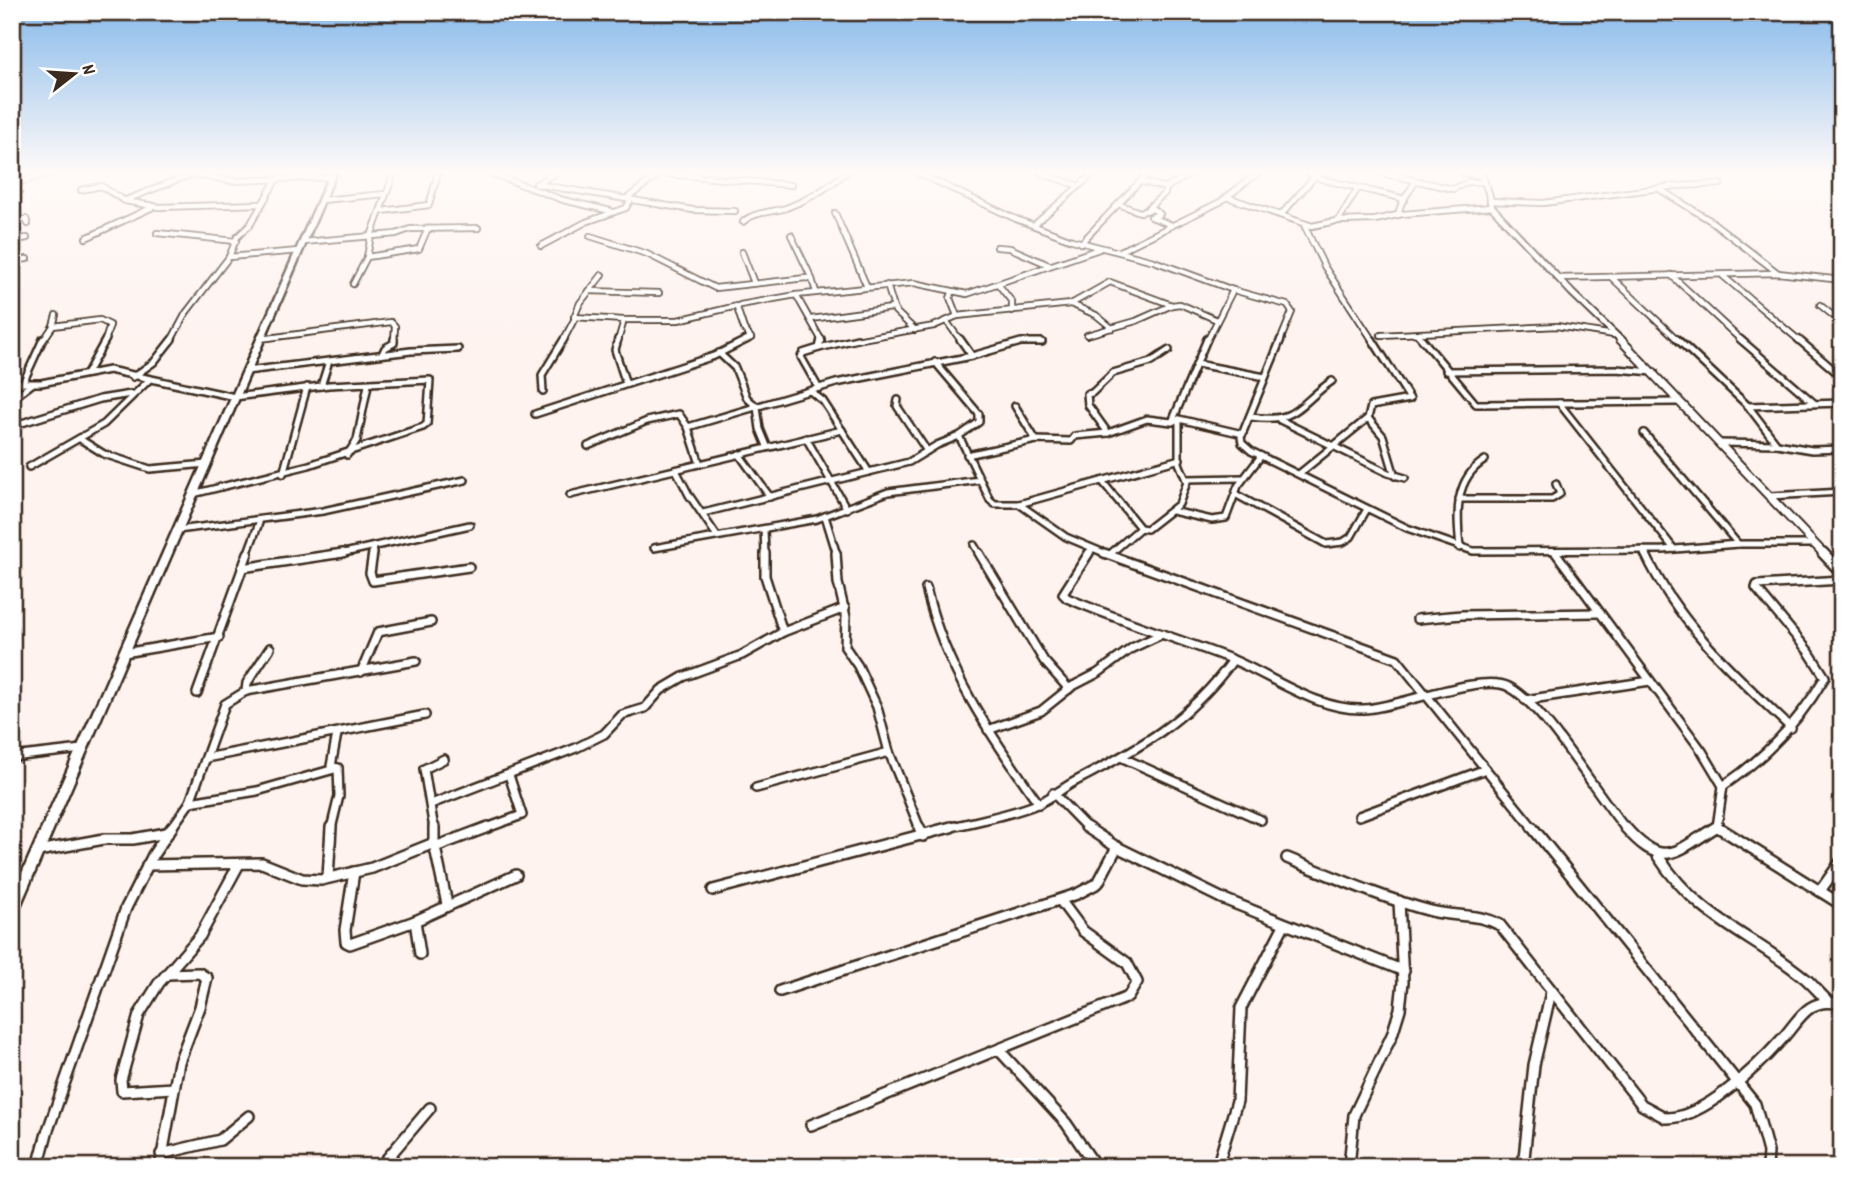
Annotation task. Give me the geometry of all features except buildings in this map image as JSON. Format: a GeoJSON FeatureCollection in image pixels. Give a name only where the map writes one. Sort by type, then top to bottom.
{"type":"FeatureCollection","features":[{"type":"Feature","properties":{"kind":"main road"},"geometry":{"type":"LineString","coordinates":[[12,911],[309,228]]}},
{"type":"Feature","properties":{"kind":"street"},"geometry":{"type":"LineString","coordinates":[[86,238],[108,228]]}},
{"type":"Feature","properties":{"kind":"street"},"geometry":{"type":"LineString","coordinates":[[133,377],[154,362],[168,347],[186,313],[229,257],[241,233],[247,228]]}},
{"type":"Feature","properties":{"kind":"street"},"geometry":{"type":"LineString","coordinates":[[353,284],[367,257],[375,228]]}},
{"type":"Feature","properties":{"kind":"street"},"geometry":{"type":"LineString","coordinates":[[229,257],[428,228]]}},
{"type":"Feature","properties":{"kind":"street"},"geometry":{"type":"LineString","coordinates":[[367,257],[419,249],[428,228]]}},
{"type":"Feature","properties":{"kind":"street"},"geometry":{"type":"LineString","coordinates":[[541,246],[575,228]]}},
{"type":"Feature","properties":{"kind":"street"},"geometry":{"type":"LineString","coordinates":[[841,228],[867,287]]}},
{"type":"Feature","properties":{"kind":"street"},"geometry":{"type":"LineString","coordinates":[[1042,228],[1081,243],[1119,251],[1233,290],[1280,302],[1292,312],[1243,434],[1242,443],[1261,456],[1433,539],[1460,548],[1489,553],[1674,549],[1738,544],[1814,544]]}},
{"type":"Feature","properties":{"kind":"street"},"geometry":{"type":"LineString","coordinates":[[1081,243],[1095,228]]}},
{"type":"Feature","properties":{"kind":"street"},"geometry":{"type":"LineString","coordinates":[[1119,251],[1166,228]]}},
{"type":"Feature","properties":{"kind":"street"},"geometry":{"type":"LineString","coordinates":[[1299,474],[1368,418],[1371,406],[1407,401],[1408,396],[1324,266],[1305,228]]}},
{"type":"Feature","properties":{"kind":"street"},"geometry":{"type":"LineString","coordinates":[[1513,228],[1558,278],[1654,372],[1679,402],[1842,573]]}},
{"type":"Feature","properties":{"kind":"street"},"geometry":{"type":"LineString","coordinates":[[1721,228],[1778,274]]}},
{"type":"Feature","properties":{"kind":"street"},"geometry":{"type":"LineString","coordinates":[[157,233],[236,242]]}},
{"type":"Feature","properties":{"kind":"street"},"geometry":{"type":"LineString","coordinates":[[791,235],[816,292]]}},
{"type":"Feature","properties":{"kind":"street"},"geometry":{"type":"LineString","coordinates":[[590,236],[647,254],[715,288],[811,279]]}},
{"type":"Feature","properties":{"kind":"street"},"geometry":{"type":"LineString","coordinates":[[12,241],[27,238]]}},
{"type":"Feature","properties":{"kind":"street"},"geometry":{"type":"LineString","coordinates":[[997,247],[1010,248],[1049,265]]}},
{"type":"Feature","properties":{"kind":"street"},"geometry":{"type":"LineString","coordinates":[[575,318],[678,320],[796,295],[887,285],[923,283],[952,293],[967,294],[1101,248]]}},
{"type":"Feature","properties":{"kind":"street"},"geometry":{"type":"LineString","coordinates":[[742,252],[754,284]]}},
{"type":"Feature","properties":{"kind":"street"},"geometry":{"type":"LineString","coordinates":[[12,261],[27,259]]}},
{"type":"Feature","properties":{"kind":"street"},"geometry":{"type":"LineString","coordinates":[[1558,278],[1778,274],[1842,280]]}},
{"type":"Feature","properties":{"kind":"street"},"geometry":{"type":"LineString","coordinates":[[543,391],[542,375],[575,318],[580,303],[602,275]]}},
{"type":"Feature","properties":{"kind":"street"},"geometry":{"type":"LineString","coordinates":[[1671,275],[1756,354],[1814,403]]}},
{"type":"Feature","properties":{"kind":"street"},"geometry":{"type":"LineString","coordinates":[[1721,275],[1842,377]]}},
{"type":"Feature","properties":{"kind":"street"},"geometry":{"type":"LineString","coordinates":[[1610,276],[1748,406],[1777,444]]}},
{"type":"Feature","properties":{"kind":"street"},"geometry":{"type":"LineString","coordinates":[[1071,304],[1110,282],[1172,304],[1180,304],[1217,320]]}},
{"type":"Feature","properties":{"kind":"street"},"geometry":{"type":"LineString","coordinates":[[998,284],[1012,302],[1012,312]]}},
{"type":"Feature","properties":{"kind":"street"},"geometry":{"type":"LineString","coordinates":[[887,285],[892,308],[915,330]]}},
{"type":"Feature","properties":{"kind":"street"},"geometry":{"type":"LineString","coordinates":[[1109,555],[1140,527],[1153,527],[1180,504],[1186,491],[1186,479],[1180,459],[1176,420],[1197,364],[1233,290]]}},
{"type":"Feature","properties":{"kind":"street"},"geometry":{"type":"LineString","coordinates":[[589,291],[659,293]]}},
{"type":"Feature","properties":{"kind":"street"},"geometry":{"type":"LineString","coordinates":[[952,293],[950,298],[957,316]]}},
{"type":"Feature","properties":{"kind":"street"},"geometry":{"type":"LineString","coordinates":[[796,295],[798,303],[811,319],[822,341],[819,348]]}},
{"type":"Feature","properties":{"kind":"street"},"geometry":{"type":"LineString","coordinates":[[818,387],[801,357],[805,352],[891,332],[915,330],[947,322],[957,316],[1071,304],[1096,315],[1112,328]]}},
{"type":"Feature","properties":{"kind":"street"},"geometry":{"type":"LineString","coordinates":[[1087,335],[1136,321],[1172,304]]}},
{"type":"Feature","properties":{"kind":"street"},"geometry":{"type":"LineString","coordinates":[[1820,305],[1842,323]]}},
{"type":"Feature","properties":{"kind":"street"},"geometry":{"type":"LineString","coordinates":[[535,414],[719,353],[750,340],[739,318],[737,306]]}},
{"type":"Feature","properties":{"kind":"street"},"geometry":{"type":"LineString","coordinates":[[811,319],[892,308]]}},
{"type":"Feature","properties":{"kind":"street"},"geometry":{"type":"LineString","coordinates":[[23,383],[53,326],[56,315]]}},
{"type":"Feature","properties":{"kind":"street"},"geometry":{"type":"LineString","coordinates":[[53,326],[100,320],[110,325],[103,348],[87,373]]}},
{"type":"Feature","properties":{"kind":"street"},"geometry":{"type":"LineString","coordinates":[[624,320],[615,350],[626,384]]}},
{"type":"Feature","properties":{"kind":"street"},"geometry":{"type":"LineString","coordinates":[[947,322],[972,356]]}},
{"type":"Feature","properties":{"kind":"street"},"geometry":{"type":"LineString","coordinates":[[260,339],[391,323],[395,326],[394,343],[385,348],[382,354]]}},
{"type":"Feature","properties":{"kind":"street"},"geometry":{"type":"LineString","coordinates":[[1381,335],[1557,326],[1614,335]]}},
{"type":"Feature","properties":{"kind":"street"},"geometry":{"type":"LineString","coordinates":[[1417,334],[1476,404],[1679,402]]}},
{"type":"Feature","properties":{"kind":"street"},"geometry":{"type":"LineString","coordinates":[[688,427],[818,387],[972,356],[1021,342],[1042,342]]}},
{"type":"Feature","properties":{"kind":"street"},"geometry":{"type":"LineString","coordinates":[[246,371],[382,354],[458,349]]}},
{"type":"Feature","properties":{"kind":"street"},"geometry":{"type":"LineString","coordinates":[[1108,433],[1088,405],[1087,394],[1092,393],[1114,373],[1151,362],[1169,350]]}},
{"type":"Feature","properties":{"kind":"street"},"geometry":{"type":"LineString","coordinates":[[719,353],[735,368],[747,398],[757,407],[760,429],[767,446]]}},
{"type":"Feature","properties":{"kind":"street"},"geometry":{"type":"LineString","coordinates":[[321,386],[329,360]]}},
{"type":"Feature","properties":{"kind":"street"},"geometry":{"type":"LineString","coordinates":[[703,513],[909,462],[959,436],[979,422],[979,414],[935,362]]}},
{"type":"Feature","properties":{"kind":"street"},"geometry":{"type":"LineString","coordinates":[[1197,364],[1265,377]]}},
{"type":"Feature","properties":{"kind":"street"},"geometry":{"type":"LineString","coordinates":[[1446,370],[1616,369],[1654,372]]}},
{"type":"Feature","properties":{"kind":"street"},"geometry":{"type":"LineString","coordinates":[[12,383],[32,383],[109,370],[235,397],[307,387],[430,380],[427,424],[347,455],[283,474],[193,494]]}},
{"type":"Feature","properties":{"kind":"street"},"geometry":{"type":"LineString","coordinates":[[29,467],[111,419],[119,407],[149,380]]}},
{"type":"Feature","properties":{"kind":"street"},"geometry":{"type":"LineString","coordinates":[[1251,417],[1274,422],[1280,420],[1306,405],[1332,381]]}},
{"type":"Feature","properties":{"kind":"street"},"geometry":{"type":"LineString","coordinates":[[12,399],[32,383]]}},
{"type":"Feature","properties":{"kind":"street"},"geometry":{"type":"LineString","coordinates":[[347,455],[358,440],[368,385]]}},
{"type":"Feature","properties":{"kind":"street"},"geometry":{"type":"LineString","coordinates":[[283,474],[307,387]]}},
{"type":"Feature","properties":{"kind":"street"},"geometry":{"type":"LineString","coordinates":[[810,391],[823,401],[869,472]]}},
{"type":"Feature","properties":{"kind":"street"},"geometry":{"type":"LineString","coordinates":[[12,426],[35,421],[100,398],[133,394]]}},
{"type":"Feature","properties":{"kind":"street"},"geometry":{"type":"LineString","coordinates":[[898,400],[897,406],[927,452]]}},
{"type":"Feature","properties":{"kind":"street"},"geometry":{"type":"LineString","coordinates":[[1559,403],[1674,549]]}},
{"type":"Feature","properties":{"kind":"street"},"geometry":{"type":"LineString","coordinates":[[1748,406],[1842,403]]}},
{"type":"Feature","properties":{"kind":"street"},"geometry":{"type":"LineString","coordinates":[[1015,406],[1036,440]]}},
{"type":"Feature","properties":{"kind":"street"},"geometry":{"type":"LineString","coordinates":[[587,446],[616,432],[667,415],[682,416],[700,464]]}},
{"type":"Feature","properties":{"kind":"street"},"geometry":{"type":"LineString","coordinates":[[1368,418],[1375,424],[1390,450],[1395,476]]}},
{"type":"Feature","properties":{"kind":"street"},"geometry":{"type":"LineString","coordinates":[[967,455],[1036,440],[1071,441],[1075,436],[1108,433],[1147,419],[1176,420],[1243,434]]}},
{"type":"Feature","properties":{"kind":"street"},"geometry":{"type":"LineString","coordinates":[[1280,420],[1395,476],[1405,478]]}},
{"type":"Feature","properties":{"kind":"street"},"geometry":{"type":"LineString","coordinates":[[570,495],[842,430]]}},
{"type":"Feature","properties":{"kind":"street"},"geometry":{"type":"LineString","coordinates":[[1644,433],[1738,544]]}},
{"type":"Feature","properties":{"kind":"street"},"geometry":{"type":"LineString","coordinates":[[959,436],[995,504],[1019,504],[1180,459]]}},
{"type":"Feature","properties":{"kind":"street"},"geometry":{"type":"LineString","coordinates":[[806,438],[847,509]]}},
{"type":"Feature","properties":{"kind":"street"},"geometry":{"type":"LineString","coordinates":[[80,439],[104,454],[150,469],[206,464]]}},
{"type":"Feature","properties":{"kind":"street"},"geometry":{"type":"LineString","coordinates":[[1719,443],[1777,444],[1812,450],[1842,449]]}},
{"type":"Feature","properties":{"kind":"street"},"geometry":{"type":"LineString","coordinates":[[739,454],[770,497]]}},
{"type":"Feature","properties":{"kind":"street"},"geometry":{"type":"LineString","coordinates":[[1172,510],[1212,520],[1224,520],[1237,495],[1242,478],[1261,456]]}},
{"type":"Feature","properties":{"kind":"street"},"geometry":{"type":"LineString","coordinates":[[1460,548],[1459,499],[1466,475],[1472,466],[1485,460]]}},
{"type":"Feature","properties":{"kind":"street"},"geometry":{"type":"LineString","coordinates":[[676,471],[717,536]]}},
{"type":"Feature","properties":{"kind":"street"},"geometry":{"type":"LineString","coordinates":[[1186,479],[1242,478]]}},
{"type":"Feature","properties":{"kind":"street"},"geometry":{"type":"LineString","coordinates":[[178,530],[259,523],[351,508],[465,480]]}},
{"type":"Feature","properties":{"kind":"street"},"geometry":{"type":"LineString","coordinates":[[654,548],[764,530],[825,516],[888,492],[980,480]]}},
{"type":"Feature","properties":{"kind":"street"},"geometry":{"type":"LineString","coordinates":[[1102,481],[1140,527]]}},
{"type":"Feature","properties":{"kind":"street"},"geometry":{"type":"LineString","coordinates":[[1459,499],[1552,499],[1560,494],[1556,484]]}},
{"type":"Feature","properties":{"kind":"street"},"geometry":{"type":"LineString","coordinates":[[1769,496],[1842,492]]}},
{"type":"Feature","properties":{"kind":"street"},"geometry":{"type":"LineString","coordinates":[[1237,495],[1326,544],[1343,542],[1351,537],[1367,509]]}},
{"type":"Feature","properties":{"kind":"street"},"geometry":{"type":"LineString","coordinates":[[1019,504],[1066,537],[1092,549],[1384,652],[1402,664],[1755,1104],[1764,1128],[1768,1152],[1767,1167]]}},
{"type":"Feature","properties":{"kind":"street"},"geometry":{"type":"LineString","coordinates":[[825,516],[838,560],[838,583],[845,608],[845,647],[872,695],[889,752],[923,836]]}},
{"type":"Feature","properties":{"kind":"street"},"geometry":{"type":"LineString","coordinates":[[197,694],[259,523]]}},
{"type":"Feature","properties":{"kind":"street"},"geometry":{"type":"LineString","coordinates":[[242,568],[309,560],[470,525]]}},
{"type":"Feature","properties":{"kind":"street"},"geometry":{"type":"LineString","coordinates":[[764,530],[765,576],[783,632]]}},
{"type":"Feature","properties":{"kind":"street"},"geometry":{"type":"LineString","coordinates":[[974,545],[1044,661],[1069,689]]}},
{"type":"Feature","properties":{"kind":"street"},"geometry":{"type":"LineString","coordinates":[[374,546],[370,573],[373,581],[469,567]]}},
{"type":"Feature","properties":{"kind":"street"},"geometry":{"type":"LineString","coordinates":[[1092,549],[1063,594],[1075,601],[1233,660],[1345,708],[1375,709],[1496,682],[1506,685],[1525,700],[1582,769],[1625,830],[1645,850],[1658,856],[1669,855],[1717,827]]}},
{"type":"Feature","properties":{"kind":"street"},"geometry":{"type":"LineString","coordinates":[[1643,550],[1661,586],[1686,620],[1740,680],[1791,728]]}},
{"type":"Feature","properties":{"kind":"street"},"geometry":{"type":"LineString","coordinates":[[1555,552],[1702,751],[1723,786],[1717,827]]}},
{"type":"Feature","properties":{"kind":"street"},"geometry":{"type":"LineString","coordinates":[[1723,786],[1743,774],[1791,728],[1825,677],[1809,652],[1756,588],[1757,585],[1842,580]]}},
{"type":"Feature","properties":{"kind":"street"},"geometry":{"type":"LineString","coordinates":[[926,588],[930,611],[944,650],[988,730],[1039,804]]}},
{"type":"Feature","properties":{"kind":"street"},"geometry":{"type":"LineString","coordinates":[[431,804],[509,775],[599,736],[622,715],[645,708],[661,690],[682,677],[742,655],[783,632],[845,608]]}},
{"type":"Feature","properties":{"kind":"street"},"geometry":{"type":"LineString","coordinates":[[1417,619],[1470,613],[1538,616],[1599,613]]}},
{"type":"Feature","properties":{"kind":"street"},"geometry":{"type":"LineString","coordinates":[[361,672],[378,632],[431,622]]}},
{"type":"Feature","properties":{"kind":"street"},"geometry":{"type":"LineString","coordinates":[[988,730],[1041,711],[1069,689],[1132,649],[1162,634]]}},
{"type":"Feature","properties":{"kind":"street"},"geometry":{"type":"LineString","coordinates":[[124,653],[219,637]]}},
{"type":"Feature","properties":{"kind":"street"},"geometry":{"type":"LineString","coordinates":[[246,691],[247,683],[270,648]]}},
{"type":"Feature","properties":{"kind":"street"},"geometry":{"type":"LineString","coordinates":[[713,890],[1039,804],[1053,793],[1123,758],[1185,715],[1219,681],[1233,660]]}},
{"type":"Feature","properties":{"kind":"street"},"geometry":{"type":"LineString","coordinates":[[38,1167],[47,1133],[126,908],[166,833],[190,802],[225,704],[246,691],[416,661]]}},
{"type":"Feature","properties":{"kind":"street"},"geometry":{"type":"LineString","coordinates":[[1525,700],[1650,681]]}},
{"type":"Feature","properties":{"kind":"street"},"geometry":{"type":"LineString","coordinates":[[206,758],[425,715]]}},
{"type":"Feature","properties":{"kind":"street"},"geometry":{"type":"LineString","coordinates":[[337,734],[330,760],[331,766],[338,768]]}},
{"type":"Feature","properties":{"kind":"street"},"geometry":{"type":"LineString","coordinates":[[12,757],[82,749]]}},
{"type":"Feature","properties":{"kind":"street"},"geometry":{"type":"LineString","coordinates":[[756,788],[889,752]]}},
{"type":"Feature","properties":{"kind":"street"},"geometry":{"type":"LineString","coordinates":[[1123,758],[1261,820]]}},
{"type":"Feature","properties":{"kind":"street"},"geometry":{"type":"LineString","coordinates":[[443,759],[424,769],[431,804],[434,845],[447,904]]}},
{"type":"Feature","properties":{"kind":"street"},"geometry":{"type":"LineString","coordinates":[[190,802],[257,791],[338,768]]}},
{"type":"Feature","properties":{"kind":"street"},"geometry":{"type":"LineString","coordinates":[[328,878],[331,822],[339,796],[338,768]]}},
{"type":"Feature","properties":{"kind":"street"},"geometry":{"type":"LineString","coordinates":[[1359,816],[1486,769]]}},
{"type":"Feature","properties":{"kind":"street"},"geometry":{"type":"LineString","coordinates":[[147,865],[276,866],[297,878],[309,881],[355,872],[398,860],[522,815],[523,811],[509,775]]}},
{"type":"Feature","properties":{"kind":"street"},"geometry":{"type":"LineString","coordinates":[[1053,793],[1083,827],[1117,848],[1283,927],[1404,971]]}},
{"type":"Feature","properties":{"kind":"street"},"geometry":{"type":"LineString","coordinates":[[1717,827],[1842,905]]}},
{"type":"Feature","properties":{"kind":"street"},"geometry":{"type":"LineString","coordinates":[[38,851],[104,839],[132,839],[166,833]]}},
{"type":"Feature","properties":{"kind":"street"},"geometry":{"type":"LineString","coordinates":[[780,990],[1060,900],[1098,883],[1117,848]]}},
{"type":"Feature","properties":{"kind":"street"},"geometry":{"type":"LineString","coordinates":[[1658,856],[1669,877],[1690,898],[1804,978],[1829,1002]]}},
{"type":"Feature","properties":{"kind":"street"},"geometry":{"type":"LineString","coordinates":[[1287,858],[1399,901],[1442,914],[1487,917],[1500,925],[1642,1105],[1659,1117],[1670,1120],[1739,1084],[1809,1008],[1820,1002],[1842,1003]]}},
{"type":"Feature","properties":{"kind":"street"},"geometry":{"type":"LineString","coordinates":[[1820,891],[1842,860]]}},
{"type":"Feature","properties":{"kind":"street"},"geometry":{"type":"LineString","coordinates":[[174,1088],[122,1091],[139,1014],[166,974],[200,936],[239,864]]}},
{"type":"Feature","properties":{"kind":"street"},"geometry":{"type":"LineString","coordinates":[[355,872],[345,930],[346,942],[350,944],[415,921],[447,904],[516,875]]}},
{"type":"Feature","properties":{"kind":"street"},"geometry":{"type":"LineString","coordinates":[[811,1125],[1128,997],[1137,982],[1133,967],[1119,953],[1085,933],[1060,900]]}},
{"type":"Feature","properties":{"kind":"street"},"geometry":{"type":"LineString","coordinates":[[1349,1167],[1349,1140],[1356,1109],[1385,1050],[1400,1009],[1404,971],[1398,924],[1399,901]]}},
{"type":"Feature","properties":{"kind":"street"},"geometry":{"type":"LineString","coordinates":[[415,921],[420,954]]}},
{"type":"Feature","properties":{"kind":"street"},"geometry":{"type":"LineString","coordinates":[[1217,1167],[1237,1101],[1241,1008],[1283,927]]}},
{"type":"Feature","properties":{"kind":"street"},"geometry":{"type":"LineString","coordinates":[[160,1167],[179,1062],[200,1007],[207,978],[199,973],[166,974]]}},
{"type":"Feature","properties":{"kind":"street"},"geometry":{"type":"LineString","coordinates":[[1523,1167],[1534,1065],[1551,992]]}},
{"type":"Feature","properties":{"kind":"street"},"geometry":{"type":"LineString","coordinates":[[999,1050],[1066,1123],[1091,1161]]}},
{"type":"Feature","properties":{"kind":"street"},"geometry":{"type":"LineString","coordinates":[[380,1167],[430,1108]]}},
{"type":"Feature","properties":{"kind":"street"},"geometry":{"type":"LineString","coordinates":[[162,1154],[220,1140],[249,1116]]}}]}
